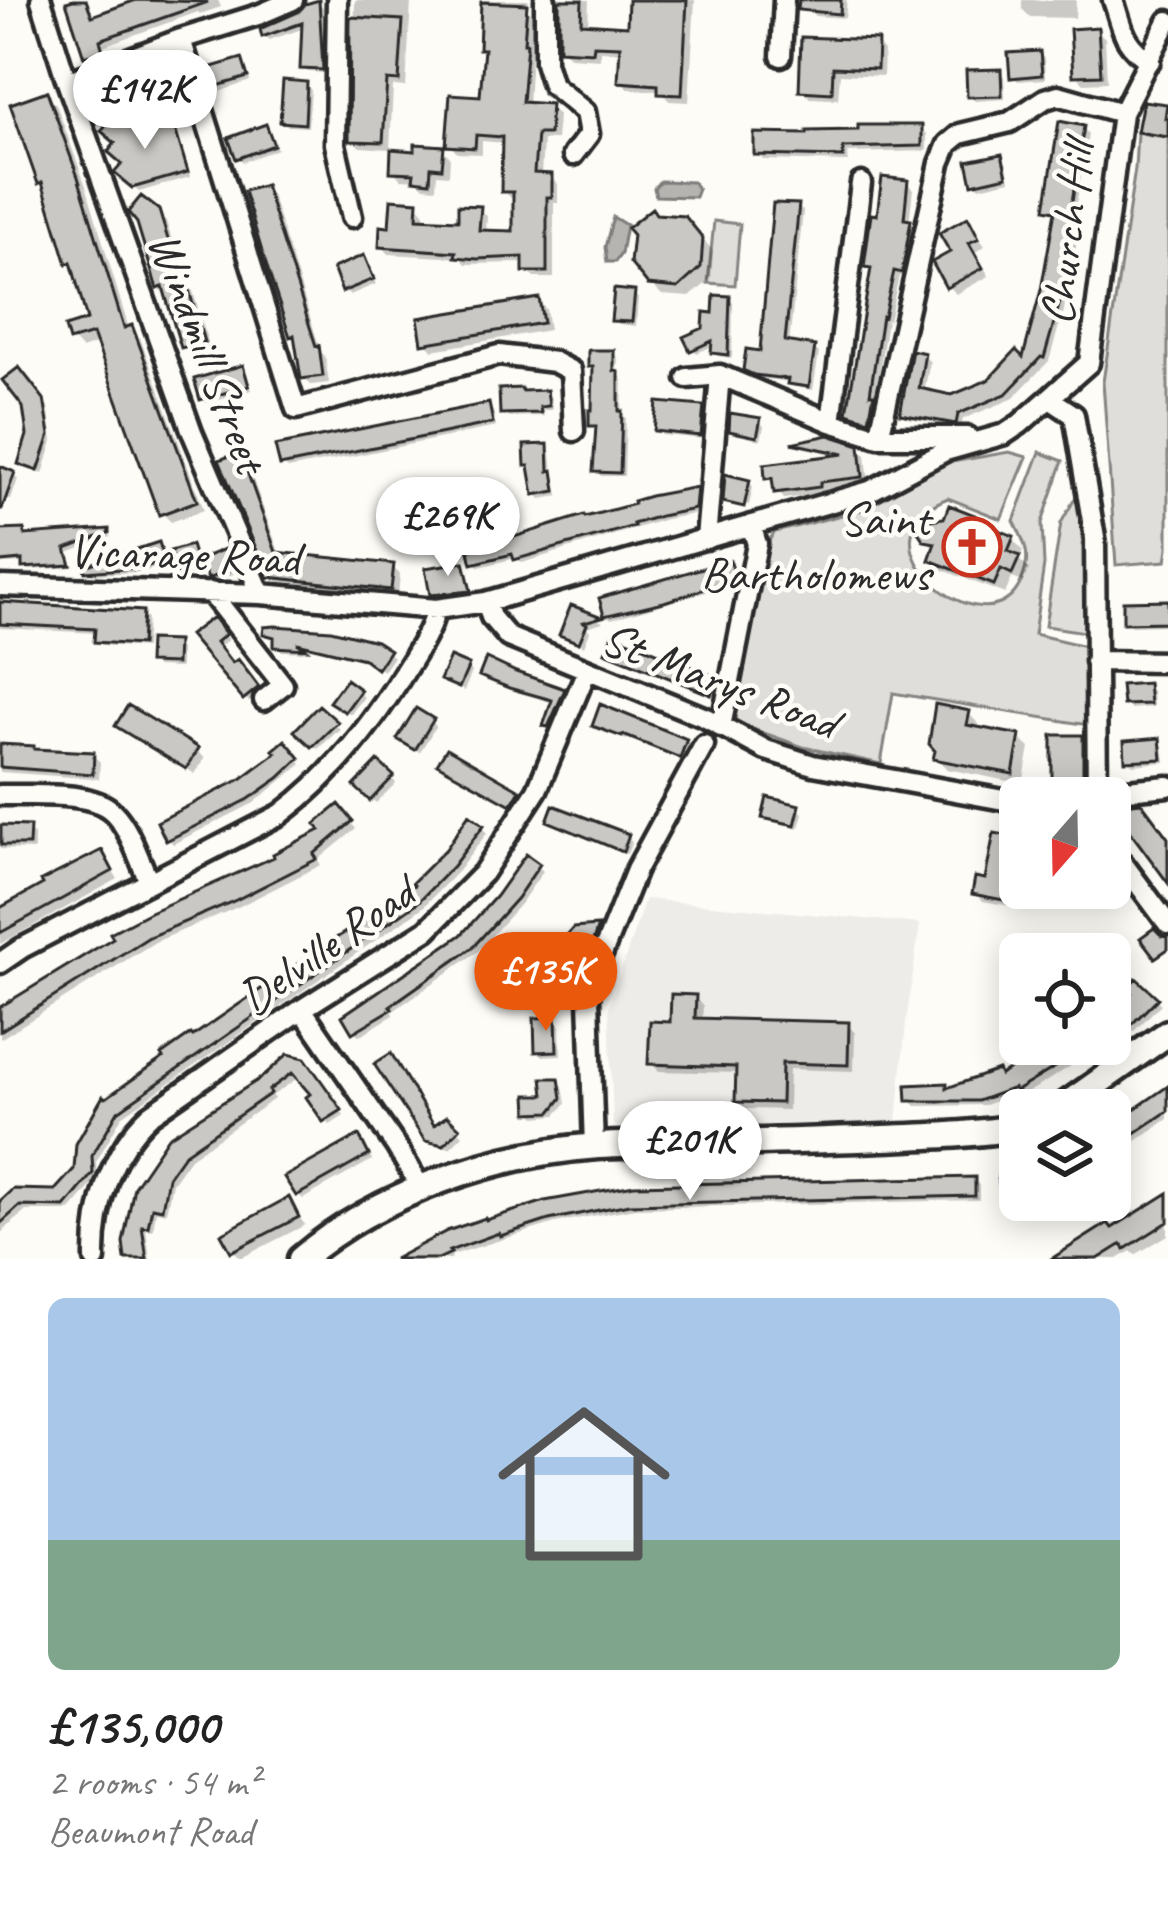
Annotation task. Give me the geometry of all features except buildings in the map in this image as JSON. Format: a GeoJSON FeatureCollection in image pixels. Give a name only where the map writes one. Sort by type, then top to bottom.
{"type":"FeatureCollection","features":[{"type":"Feature","properties":{"kind":"main road"},"geometry":{"type":"LineString","coordinates":[[1089,1089],[1168,1033]]}},
{"type":"Feature","properties":{"kind":"main road"},"geometry":{"type":"LineString","coordinates":[[301,1259],[350,1223],[421,1188],[489,1166],[594,1147],[999,1131]]}},
{"type":"Feature","properties":{"kind":"street","name":"Windmill Street"},"geometry":{"type":"LineString","coordinates":[[41,0],[193,432],[261,594]]}},
{"type":"Feature","properties":{"kind":"street"},"geometry":{"type":"LineString","coordinates":[[68,82],[255,8],[293,0]]}},
{"type":"Feature","properties":{"kind":"street"},"geometry":{"type":"LineString","coordinates":[[337,0],[335,143],[352,217]]}},
{"type":"Feature","properties":{"kind":"street"},"geometry":{"type":"LineString","coordinates":[[545,0],[545,62],[552,85],[585,112],[589,134],[573,155]]}},
{"type":"Feature","properties":{"kind":"street"},"geometry":{"type":"LineString","coordinates":[[781,56],[784,0]]}},
{"type":"Feature","properties":{"kind":"street"},"geometry":{"type":"LineString","coordinates":[[1113,0],[1122,32],[1134,51],[1150,61]]}},
{"type":"Feature","properties":{"kind":"street","name":"Church Hill"},"geometry":{"type":"LineString","coordinates":[[436,610],[485,602],[869,490],[945,451],[1003,435],[1020,424],[1089,363],[1122,113],[1168,21]]}},
{"type":"Feature","properties":{"kind":"street"},"geometry":{"type":"LineString","coordinates":[[181,39],[296,409],[499,355],[554,362],[571,371],[574,431]]}},
{"type":"Feature","properties":{"kind":"street","name":"Church Hill"},"geometry":{"type":"LineString","coordinates":[[1150,61],[1168,43]]}},
{"type":"Feature","properties":{"kind":"street"},"geometry":{"type":"LineString","coordinates":[[879,437],[948,143],[960,134],[1010,122],[1058,95],[1122,113]]}},
{"type":"Feature","properties":{"kind":"street"},"geometry":{"type":"LineString","coordinates":[[831,422],[860,183]]}},
{"type":"Feature","properties":{"kind":"street"},"geometry":{"type":"LineString","coordinates":[[687,378],[720,376],[879,437],[1003,435]]}},
{"type":"Feature","properties":{"kind":"street"},"geometry":{"type":"LineString","coordinates":[[706,539],[720,376]]}},
{"type":"Feature","properties":{"kind":"street"},"geometry":{"type":"LineString","coordinates":[[1050,399],[1074,415],[1095,538],[1096,777]]}},
{"type":"Feature","properties":{"kind":"street"},"geometry":{"type":"LineString","coordinates":[[879,437],[896,453],[898,462],[888,482]]}},
{"type":"Feature","properties":{"kind":"street"},"geometry":{"type":"LineString","coordinates":[[721,727],[757,544],[752,525]]}},
{"type":"Feature","properties":{"kind":"street","name":"Vicarage Road"},"geometry":{"type":"LineString","coordinates":[[0,586],[261,594],[436,610]]}},
{"type":"Feature","properties":{"kind":"street"},"geometry":{"type":"LineString","coordinates":[[209,592],[284,685],[264,700]]}},
{"type":"Feature","properties":{"kind":"street","name":"St Marys Road"},"geometry":{"type":"LineString","coordinates":[[485,602],[508,637],[686,710],[766,750],[813,765],[999,799]]}},
{"type":"Feature","properties":{"kind":"street"},"geometry":{"type":"LineString","coordinates":[[0,963],[281,814],[344,757],[428,634],[436,610]]}},
{"type":"Feature","properties":{"kind":"street"},"geometry":{"type":"LineString","coordinates":[[1095,661],[1168,662]]}},
{"type":"Feature","properties":{"kind":"street","name":"Delville Road"},"geometry":{"type":"LineString","coordinates":[[95,1259],[104,1191],[132,1133],[150,1115],[302,1009],[428,930],[483,873],[537,790],[587,670]]}},
{"type":"Feature","properties":{"kind":"street"},"geometry":{"type":"LineString","coordinates":[[594,1147],[589,998],[595,972],[636,870],[704,745]]}},
{"type":"Feature","properties":{"kind":"street"},"geometry":{"type":"LineString","coordinates":[[1131,791],[1168,786]]}},
{"type":"Feature","properties":{"kind":"street"},"geometry":{"type":"LineString","coordinates":[[0,795],[82,798],[105,805],[121,822],[149,881]]}},
{"type":"Feature","properties":{"kind":"street"},"geometry":{"type":"LineString","coordinates":[[1131,874],[1168,924]]}},
{"type":"Feature","properties":{"kind":"street"},"geometry":{"type":"LineString","coordinates":[[302,1009],[421,1188]]}},
{"type":"Feature","properties":{"kind":"shaded area"},"geometry":{"type":"Polygon","coordinates":[[[1137,132],[1168,137],[1168,548],[1166,561],[1116,565],[1103,382],[1137,132]]]}},
{"type":"Feature","properties":{"kind":"shaded area"},"geometry":{"type":"Polygon","coordinates":[[[660,181],[693,182],[698,189],[695,197],[656,196],[654,188],[660,181]]]}},
{"type":"Feature","properties":{"kind":"shaded area"},"geometry":{"type":"Polygon","coordinates":[[[613,217],[626,225],[621,254],[615,262],[607,262],[605,247],[613,217]]]}},
{"type":"Feature","properties":{"kind":"shaded area"},"geometry":{"type":"Polygon","coordinates":[[[714,221],[740,224],[735,285],[708,283],[714,221]]]}},
{"type":"Feature","properties":{"kind":"shaded area"},"geometry":{"type":"Polygon","coordinates":[[[1009,452],[1027,457],[1001,519],[948,498],[920,516],[911,539],[917,562],[933,584],[956,599],[980,607],[1004,602],[1021,582],[1026,565],[1026,551],[1014,521],[1040,452],[1063,461],[1042,523],[1044,565],[1034,634],[1085,646],[1088,725],[893,693],[881,764],[803,747],[731,721],[775,532],[861,510],[946,463],[1009,452]]]}},
{"type":"Feature","properties":{"kind":"shaded area"},"geometry":{"type":"Polygon","coordinates":[[[1078,493],[1084,535],[1085,632],[1045,626],[1061,523],[1078,493]]]}},
{"type":"Feature","properties":{"kind":"shaded area"},"geometry":{"type":"Polygon","coordinates":[[[645,899],[920,924],[897,1123],[613,1124],[609,1006],[645,899]]]}},
{"type":"Feature","properties":{"kind":"place","name":"Saint Bartholomews"},"geometry":{"type":"Point","coordinates":[972,547]}}]}
